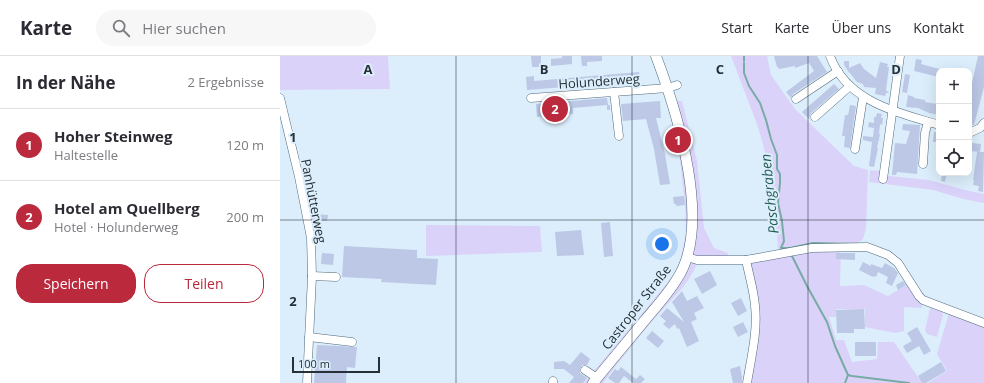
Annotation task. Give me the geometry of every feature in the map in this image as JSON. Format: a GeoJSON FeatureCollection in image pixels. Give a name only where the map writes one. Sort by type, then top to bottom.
{"type":"FeatureCollection","features":[{"type":"Feature","properties":{"kind":"main road","name":"Castroper Straße"},"geometry":{"type":"LineString","coordinates":[[595,380],[678,279],[687,257],[693,231],[690,186],[675,108],[673,86],[656,56]]}},
{"type":"Feature","properties":{"kind":"street"},"geometry":{"type":"LineString","coordinates":[[830,56],[838,71],[850,86],[863,97],[892,110],[936,124]]}},
{"type":"Feature","properties":{"kind":"street"},"geometry":{"type":"LineString","coordinates":[[883,179],[900,56]]}},
{"type":"Feature","properties":{"kind":"street"},"geometry":{"type":"LineString","coordinates":[[796,99],[838,71]]}},
{"type":"Feature","properties":{"kind":"street","name":"Holunderweg"},"geometry":{"type":"LineString","coordinates":[[531,98],[673,86]]}},
{"type":"Feature","properties":{"kind":"street"},"geometry":{"type":"LineString","coordinates":[[815,117],[850,86]]}},
{"type":"Feature","properties":{"kind":"street"},"geometry":{"type":"LineString","coordinates":[[614,92],[619,136]]}},
{"type":"Feature","properties":{"kind":"street"},"geometry":{"type":"LineString","coordinates":[[855,149],[863,97]]}},
{"type":"Feature","properties":{"kind":"street","name":"Panhütterweg"},"geometry":{"type":"LineString","coordinates":[[280,98],[288,138],[299,177],[311,238],[312,276],[307,383]]}},
{"type":"Feature","properties":{"kind":"street"},"geometry":{"type":"LineString","coordinates":[[923,164],[925,133],[928,122]]}},
{"type":"Feature","properties":{"kind":"street"},"geometry":{"type":"LineString","coordinates":[[972,132],[983,128]]}},
{"type":"Feature","properties":{"kind":"street"},"geometry":{"type":"LineString","coordinates":[[687,257],[697,260],[746,260],[812,248],[843,246],[867,247],[888,255],[898,263],[923,300],[984,323]]}},
{"type":"Feature","properties":{"kind":"street"},"geometry":{"type":"LineString","coordinates":[[746,260],[756,313],[754,338],[747,383]]}},
{"type":"Feature","properties":{"kind":"street"},"geometry":{"type":"LineString","coordinates":[[312,276],[336,277]]}},
{"type":"Feature","properties":{"kind":"street"},"geometry":{"type":"LineString","coordinates":[[309,337],[352,342]]}},
{"type":"Feature","properties":{"kind":"street"},"geometry":{"type":"LineString","coordinates":[[585,370],[595,380]]}},
{"type":"Feature","properties":{"kind":"shaded area"},"geometry":{"type":"Polygon","coordinates":[[[280,56],[388,56],[390,89],[280,90],[280,56]]]}},
{"type":"Feature","properties":{"kind":"shaded area"},"geometry":{"type":"Polygon","coordinates":[[[731,56],[767,56],[771,75],[795,109],[854,166],[868,170],[866,229],[863,239],[857,244],[778,253],[777,233],[764,148],[758,127],[731,56]]]}},
{"type":"Feature","properties":{"kind":"shaded area"},"geometry":{"type":"Polygon","coordinates":[[[667,100],[682,101],[697,161],[704,228],[714,248],[728,253],[727,259],[698,258],[691,275],[681,290],[661,311],[603,383],[584,383],[674,275],[681,258],[686,233],[685,206],[679,150],[667,100]]]}},
{"type":"Feature","properties":{"kind":"shaded area"},"geometry":{"type":"Polygon","coordinates":[[[870,170],[880,171],[880,175],[929,180],[984,194],[984,203],[963,199],[933,190],[869,182],[870,170]]]}},
{"type":"Feature","properties":{"kind":"shaded area"},"geometry":{"type":"Polygon","coordinates":[[[426,225],[540,226],[542,252],[426,256],[426,225]]]}},
{"type":"Feature","properties":{"kind":"shaded area"},"geometry":{"type":"Polygon","coordinates":[[[841,247],[840,286],[864,285],[888,296],[908,284],[922,303],[922,308],[904,307],[904,331],[895,333],[865,327],[865,309],[836,309],[836,317],[829,317],[836,340],[844,340],[852,362],[877,359],[878,342],[894,342],[922,383],[749,383],[757,324],[747,261],[841,247]]]}},
{"type":"Feature","properties":{"kind":"shaded area"},"geometry":{"type":"Polygon","coordinates":[[[930,308],[942,312],[943,315],[937,337],[927,334],[925,330],[930,308]]]}},
{"type":"Feature","properties":{"kind":"shaded area"},"geometry":{"type":"Polygon","coordinates":[[[949,313],[984,327],[984,383],[928,383],[947,371],[937,354],[949,313]]]}},
{"type":"Feature","properties":{"kind":"building"},"geometry":{"type":"Polygon","coordinates":[[[531,56],[541,56],[541,67],[532,67],[531,56]]]}},
{"type":"Feature","properties":{"kind":"building"},"geometry":{"type":"Polygon","coordinates":[[[562,56],[572,56],[572,64],[551,66],[551,59],[562,58],[562,56]]]}},
{"type":"Feature","properties":{"kind":"building"},"geometry":{"type":"Polygon","coordinates":[[[581,56],[602,56],[602,61],[587,62],[587,66],[582,66],[581,56]]]}},
{"type":"Feature","properties":{"kind":"building"},"geometry":{"type":"Polygon","coordinates":[[[774,56],[817,56],[827,72],[793,94],[791,98],[786,92],[814,71],[809,63],[795,68],[795,66],[779,69],[774,56]]]}},
{"type":"Feature","properties":{"kind":"building"},"geometry":{"type":"Polygon","coordinates":[[[978,56],[984,56],[984,87],[974,125],[972,125],[972,83],[978,56]]]}},
{"type":"Feature","properties":{"kind":"building"},"geometry":{"type":"Polygon","coordinates":[[[916,59],[922,60],[921,64],[936,68],[936,76],[914,71],[916,59]]]}},
{"type":"Feature","properties":{"kind":"building"},"geometry":{"type":"Polygon","coordinates":[[[844,61],[849,61],[849,68],[860,63],[864,69],[876,78],[880,62],[888,64],[887,67],[889,67],[886,90],[889,93],[886,93],[885,96],[875,94],[876,88],[864,87],[863,84],[857,82],[849,72],[850,74],[844,65],[844,61]]]}},
{"type":"Feature","properties":{"kind":"building"},"geometry":{"type":"Polygon","coordinates":[[[639,72],[640,81],[527,90],[526,77],[534,76],[534,81],[639,72]]]}},
{"type":"Feature","properties":{"kind":"building"},"geometry":{"type":"Polygon","coordinates":[[[905,74],[910,75],[907,93],[902,92],[905,74]]]}},
{"type":"Feature","properties":{"kind":"building"},"geometry":{"type":"Polygon","coordinates":[[[834,84],[839,89],[811,113],[809,119],[802,112],[834,84]]]}},
{"type":"Feature","properties":{"kind":"building"},"geometry":{"type":"Polygon","coordinates":[[[908,95],[925,100],[925,102],[936,104],[936,114],[918,108],[906,107],[908,95]]]}},
{"type":"Feature","properties":{"kind":"building"},"geometry":{"type":"Polygon","coordinates":[[[607,98],[608,105],[610,105],[610,110],[607,110],[607,105],[573,108],[573,114],[537,117],[536,104],[607,98]]]}},
{"type":"Feature","properties":{"kind":"building"},"geometry":{"type":"Polygon","coordinates":[[[660,101],[661,118],[656,118],[665,154],[670,184],[660,185],[654,149],[646,119],[623,121],[621,104],[660,101]]]}},
{"type":"Feature","properties":{"kind":"building"},"geometry":{"type":"Polygon","coordinates":[[[850,105],[856,106],[850,148],[844,147],[845,136],[842,136],[845,115],[848,115],[850,105]]]}},
{"type":"Feature","properties":{"kind":"building"},"geometry":{"type":"Polygon","coordinates":[[[877,113],[882,114],[881,118],[883,118],[882,125],[880,124],[880,134],[874,167],[869,166],[872,142],[863,140],[863,136],[873,137],[874,128],[868,127],[869,122],[874,123],[874,117],[876,117],[877,113]]]}},
{"type":"Feature","properties":{"kind":"building"},"geometry":{"type":"Polygon","coordinates":[[[903,124],[920,125],[917,174],[897,172],[896,175],[892,175],[895,143],[906,144],[910,131],[902,130],[903,124]]]}},
{"type":"Feature","properties":{"kind":"building"},"geometry":{"type":"Polygon","coordinates":[[[934,132],[936,132],[936,142],[933,142],[934,132]]]}},
{"type":"Feature","properties":{"kind":"building"},"geometry":{"type":"Polygon","coordinates":[[[972,143],[981,144],[980,152],[972,151],[972,143]]]}},
{"type":"Feature","properties":{"kind":"building"},"geometry":{"type":"Polygon","coordinates":[[[977,152],[984,152],[983,192],[978,191],[979,186],[973,185],[977,152]]]}},
{"type":"Feature","properties":{"kind":"building"},"geometry":{"type":"Polygon","coordinates":[[[942,176],[946,176],[945,182],[941,181],[942,176]]]}},
{"type":"Feature","properties":{"kind":"building"},"geometry":{"type":"Polygon","coordinates":[[[684,196],[685,205],[676,206],[676,204],[674,204],[673,197],[684,196]]]}},
{"type":"Feature","properties":{"kind":"building"},"geometry":{"type":"Polygon","coordinates":[[[312,214],[328,215],[327,221],[313,221],[312,214]]]}},
{"type":"Feature","properties":{"kind":"building"},"geometry":{"type":"Polygon","coordinates":[[[610,222],[613,256],[604,257],[601,223],[610,222]]]}},
{"type":"Feature","properties":{"kind":"building"},"geometry":{"type":"Polygon","coordinates":[[[581,230],[584,255],[557,256],[555,232],[581,230]]]}},
{"type":"Feature","properties":{"kind":"building"},"geometry":{"type":"Polygon","coordinates":[[[344,246],[417,250],[417,258],[438,259],[436,285],[381,282],[382,279],[342,277],[344,246]]]}},
{"type":"Feature","properties":{"kind":"building"},"geometry":{"type":"Polygon","coordinates":[[[322,253],[334,254],[333,265],[321,264],[322,253]]]}},
{"type":"Feature","properties":{"kind":"building"},"geometry":{"type":"Polygon","coordinates":[[[836,253],[855,253],[855,260],[836,259],[836,253]]]}},
{"type":"Feature","properties":{"kind":"building"},"geometry":{"type":"Polygon","coordinates":[[[863,262],[871,266],[871,264],[882,268],[885,263],[894,268],[898,273],[892,286],[886,283],[888,277],[878,272],[876,277],[873,277],[859,270],[863,262]]]}},
{"type":"Feature","properties":{"kind":"building"},"geometry":{"type":"Polygon","coordinates":[[[710,271],[717,285],[702,294],[694,279],[710,271]]]}},
{"type":"Feature","properties":{"kind":"building"},"geometry":{"type":"Polygon","coordinates":[[[903,281],[906,285],[898,290],[896,285],[903,281]]]}},
{"type":"Feature","properties":{"kind":"building"},"geometry":{"type":"Polygon","coordinates":[[[682,291],[687,301],[697,296],[704,308],[694,313],[697,319],[691,322],[699,341],[687,347],[679,328],[677,329],[675,324],[669,329],[663,324],[666,321],[660,316],[667,308],[684,322],[672,302],[682,291]]]}},
{"type":"Feature","properties":{"kind":"building"},"geometry":{"type":"Polygon","coordinates":[[[741,298],[747,311],[738,316],[731,303],[741,298]]]}},
{"type":"Feature","properties":{"kind":"building"},"geometry":{"type":"Polygon","coordinates":[[[864,309],[865,329],[854,329],[854,333],[837,333],[836,310],[864,309]]]}},
{"type":"Feature","properties":{"kind":"building"},"geometry":{"type":"Polygon","coordinates":[[[743,322],[748,332],[738,337],[733,327],[743,322]]]}},
{"type":"Feature","properties":{"kind":"building"},"geometry":{"type":"Polygon","coordinates":[[[917,327],[931,351],[924,355],[919,346],[907,353],[903,346],[912,341],[907,333],[917,327]]]}},
{"type":"Feature","properties":{"kind":"building"},"geometry":{"type":"Polygon","coordinates":[[[652,331],[664,341],[658,348],[646,338],[652,331]]]}},
{"type":"Feature","properties":{"kind":"building"},"geometry":{"type":"Polygon","coordinates":[[[855,342],[876,342],[876,356],[855,356],[855,342]]]}},
{"type":"Feature","properties":{"kind":"building"},"geometry":{"type":"Polygon","coordinates":[[[317,345],[357,347],[355,368],[347,367],[346,383],[314,383],[317,345]]]}},
{"type":"Feature","properties":{"kind":"building"},"geometry":{"type":"Polygon","coordinates":[[[581,352],[590,359],[587,365],[582,365],[580,369],[580,373],[587,378],[583,383],[569,383],[574,377],[564,369],[554,369],[554,362],[564,361],[570,365],[581,352]]]}},
{"type":"Feature","properties":{"kind":"building"},"geometry":{"type":"Polygon","coordinates":[[[941,362],[946,371],[926,383],[922,383],[918,376],[941,362]]]}},
{"type":"Feature","properties":{"kind":"building"},"geometry":{"type":"Polygon","coordinates":[[[740,366],[742,383],[733,383],[730,369],[740,366]]]}},
{"type":"Feature","properties":{"kind":"building"},"geometry":{"type":"Polygon","coordinates":[[[621,367],[636,379],[640,375],[645,379],[641,383],[633,383],[624,376],[619,383],[615,383],[608,378],[615,369],[618,371],[621,367]]]}},
{"type":"Feature","properties":{"kind":"waterway","name":"Paschgraben"},"geometry":{"type":"LineString","coordinates":[[744,56],[744,61]]}},
{"type":"Feature","properties":{"kind":"waterway","name":"Paschgraben"},"geometry":{"type":"LineString","coordinates":[[744,63],[744,73],[749,86],[760,103],[777,155],[777,169],[780,174],[778,203],[784,241],[781,248],[790,248],[813,243],[862,244]]}},
{"type":"Feature","properties":{"kind":"waterway","name":"Paschgraben"},"geometry":{"type":"LineString","coordinates":[[792,256],[827,322],[835,346],[848,375],[909,383]]}},
{"type":"Feature","properties":{"kind":"waterway"},"geometry":{"type":"LineString","coordinates":[[845,383],[848,375]]}},
{"type":"Feature","properties":{"kind":"place","name":"Hotel am Quellberg"},"geometry":{"type":"Point","coordinates":[555,109]}},
{"type":"Feature","properties":{"kind":"place","name":"Hoher Steinweg"},"geometry":{"type":"Point","coordinates":[678,140]}}]}
